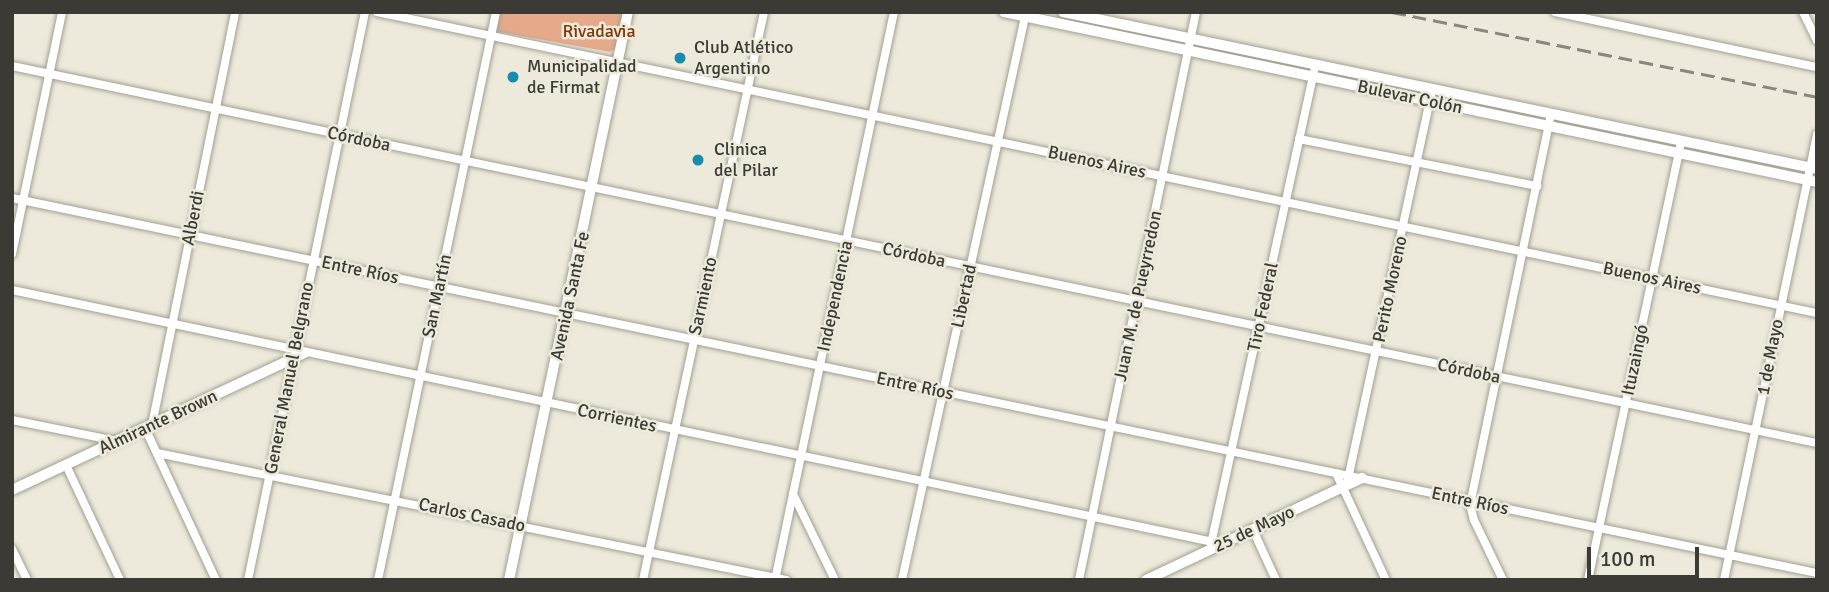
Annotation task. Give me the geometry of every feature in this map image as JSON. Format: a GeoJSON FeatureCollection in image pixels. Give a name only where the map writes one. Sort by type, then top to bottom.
{"type":"FeatureCollection","features":[{"type":"Feature","properties":{"kind":"main road","name":"Avenida Santa Fe"},"geometry":{"type":"LineString","coordinates":[[509,580],[628,12]]}},
{"type":"Feature","properties":{"kind":"main road","name":"Bulevar Colón"},"geometry":{"type":"LineString","coordinates":[[1004,12],[1026,14],[1679,153],[1812,174]]}},
{"type":"Feature","properties":{"kind":"main road","name":"Bulevar Colón"},"geometry":{"type":"LineString","coordinates":[[1063,12],[1681,141],[1812,174]]}},
{"type":"Feature","properties":{"kind":"main road","name":"Almirante Brown"},"geometry":{"type":"LineString","coordinates":[[12,490],[149,427],[296,354]]}},
{"type":"Feature","properties":{"kind":"main road","name":"25 de Mayo"},"geometry":{"type":"LineString","coordinates":[[1146,580],[1162,576],[1215,545],[1253,530],[1362,478]]}},
{"type":"Feature","properties":{"kind":"street"},"geometry":{"type":"LineString","coordinates":[[12,254],[62,12]]}},
{"type":"Feature","properties":{"kind":"street","name":"Alberdi"},"geometry":{"type":"LineString","coordinates":[[149,427],[235,12]]}},
{"type":"Feature","properties":{"kind":"street","name":"General Manuel Belgrano"},"geometry":{"type":"LineString","coordinates":[[248,580],[365,12]]}},
{"type":"Feature","properties":{"kind":"street","name":"Buenos Aires"},"geometry":{"type":"LineString","coordinates":[[377,12],[1817,313]]}},
{"type":"Feature","properties":{"kind":"street","name":"San Martín"},"geometry":{"type":"LineString","coordinates":[[378,580],[496,12]]}},
{"type":"Feature","properties":{"kind":"street","name":"Sarmiento"},"geometry":{"type":"LineString","coordinates":[[643,580],[764,12]]}},
{"type":"Feature","properties":{"kind":"street","name":"Independencia"},"geometry":{"type":"LineString","coordinates":[[776,579],[894,12]]}},
{"type":"Feature","properties":{"kind":"street","name":"Juan M. de Pueyrredon"},"geometry":{"type":"LineString","coordinates":[[1079,580],[1196,12]]}},
{"type":"Feature","properties":{"kind":"street"},"geometry":{"type":"LineString","coordinates":[[1555,12],[1817,67]]}},
{"type":"Feature","properties":{"kind":"street"},"geometry":{"type":"LineString","coordinates":[[1603,22],[1605,12]]}},
{"type":"Feature","properties":{"kind":"street"},"geometry":{"type":"LineString","coordinates":[[1803,12],[1817,41]]}},
{"type":"Feature","properties":{"kind":"street","name":"Libertad"},"geometry":{"type":"LineString","coordinates":[[902,580],[1026,14]]}},
{"type":"Feature","properties":{"kind":"street","name":"Tiro Federal"},"geometry":{"type":"LineString","coordinates":[[1215,545],[1232,451],[1315,64]]}},
{"type":"Feature","properties":{"kind":"street","name":"Córdoba"},"geometry":{"type":"LineString","coordinates":[[12,66],[1817,443]]}},
{"type":"Feature","properties":{"kind":"street","name":"Perito Moreno"},"geometry":{"type":"LineString","coordinates":[[1343,487],[1350,476],[1432,89]]}},
{"type":"Feature","properties":{"kind":"street"},"geometry":{"type":"LineString","coordinates":[[1503,580],[1471,513],[1471,501],[1552,114]]}},
{"type":"Feature","properties":{"kind":"street","name":"1 de Mayo"},"geometry":{"type":"LineString","coordinates":[[1724,580],[1781,305],[1812,174],[1817,135]]}},
{"type":"Feature","properties":{"kind":"street"},"geometry":{"type":"LineString","coordinates":[[1299,139],[1537,186]]}},
{"type":"Feature","properties":{"kind":"street","name":"Ituzaingó"},"geometry":{"type":"LineString","coordinates":[[1588,580],[1681,141]]}},
{"type":"Feature","properties":{"kind":"street","name":"Entre Ríos"},"geometry":{"type":"LineString","coordinates":[[12,198],[1817,573]]}},
{"type":"Feature","properties":{"kind":"street","name":"Corrientes"},"geometry":{"type":"LineString","coordinates":[[12,290],[296,354],[547,403],[1215,545]]}},
{"type":"Feature","properties":{"kind":"street"},"geometry":{"type":"LineString","coordinates":[[12,420],[117,441]]}},
{"type":"Feature","properties":{"kind":"street"},"geometry":{"type":"LineString","coordinates":[[149,427],[157,453],[216,580]]}},
{"type":"Feature","properties":{"kind":"street","name":"Carlos Casado"},"geometry":{"type":"LineString","coordinates":[[157,453],[786,580]]}},
{"type":"Feature","properties":{"kind":"street"},"geometry":{"type":"LineString","coordinates":[[66,465],[120,580]]}},
{"type":"Feature","properties":{"kind":"street"},"geometry":{"type":"LineString","coordinates":[[1336,473],[1386,580]]}},
{"type":"Feature","properties":{"kind":"street"},"geometry":{"type":"LineString","coordinates":[[793,494],[835,580]]}},
{"type":"Feature","properties":{"kind":"street"},"geometry":{"type":"LineString","coordinates":[[1253,530],[1276,580]]}},
{"type":"Feature","properties":{"kind":"street"},"geometry":{"type":"LineString","coordinates":[[12,549],[27,580]]}},
{"type":"Feature","properties":{"kind":"green space","name":"Rivadavia"},"geometry":{"type":"Polygon","coordinates":[[[500,12],[624,12],[617,47],[610,52],[499,32],[496,29],[500,12]]]}},
{"type":"Feature","properties":{"kind":"railway"},"geometry":{"type":"LineString","coordinates":[[1392,12],[1817,97]]}},
{"type":"Feature","properties":{"kind":"place","name":"Club Atlético Argentino"},"geometry":{"type":"Point","coordinates":[680,58]}},
{"type":"Feature","properties":{"kind":"place","name":"Municipalidad de Firmat"},"geometry":{"type":"Point","coordinates":[513,77]}},
{"type":"Feature","properties":{"kind":"place","name":"Clinica del Pilar"},"geometry":{"type":"Point","coordinates":[698,160]}}]}
